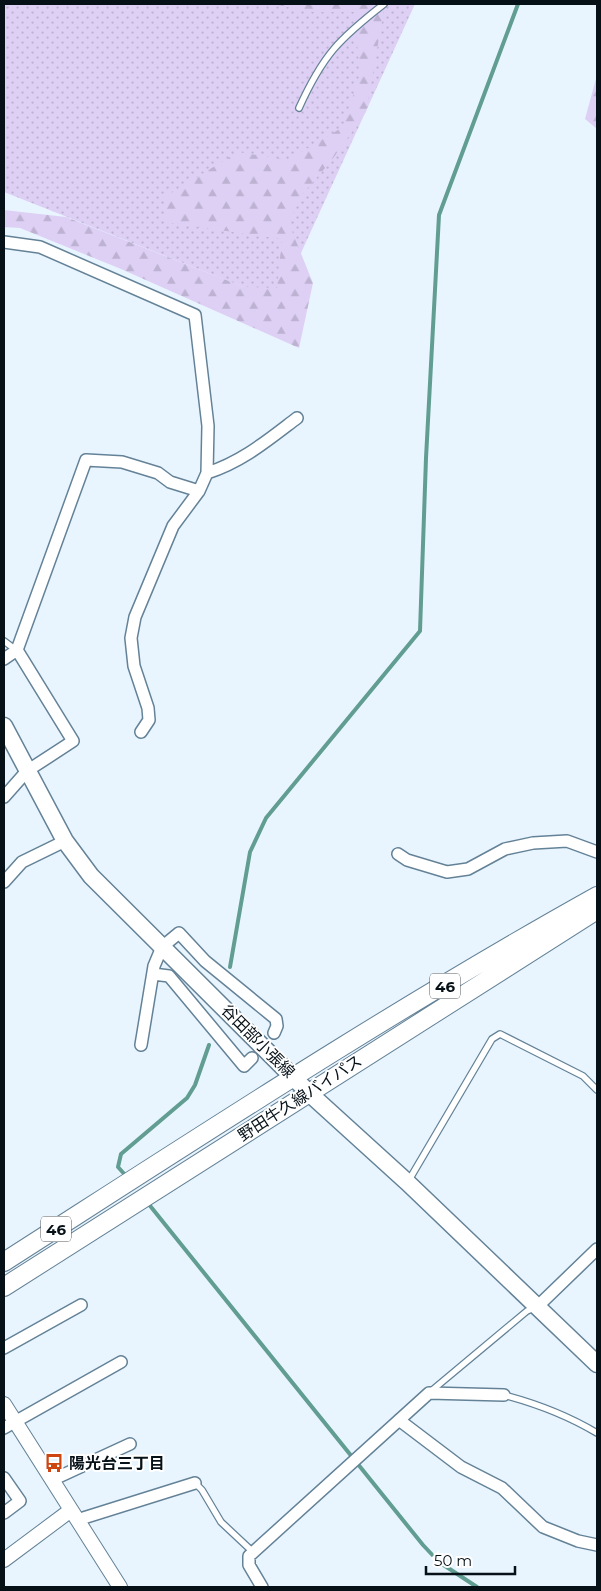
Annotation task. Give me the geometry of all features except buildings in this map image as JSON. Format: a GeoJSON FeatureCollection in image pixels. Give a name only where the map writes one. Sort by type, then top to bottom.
{"type":"FeatureCollection","features":[{"type":"Feature","properties":{"kind":"main road","name":"谷田部小張線"},"geometry":{"type":"LineString","coordinates":[[4,726],[65,841],[91,876],[309,1093],[407,1182],[597,1364]]}},
{"type":"Feature","properties":{"kind":"main road","name":"野田牛久線バイパス"},"geometry":{"type":"LineString","coordinates":[[4,1262],[294,1078],[538,929],[596,909]]}},
{"type":"Feature","properties":{"kind":"main road","name":"野田牛久線バイパス"},"geometry":{"type":"LineString","coordinates":[[4,1287],[596,909]]}},
{"type":"Feature","properties":{"kind":"street"},"geometry":{"type":"LineString","coordinates":[[4,242],[40,247],[195,316],[208,426],[207,473],[199,491],[173,526],[135,617],[131,638],[134,666],[148,708],[149,720],[141,732]]}},
{"type":"Feature","properties":{"kind":"street"},"geometry":{"type":"LineString","coordinates":[[207,473],[228,466],[243,458],[297,418]]}},
{"type":"Feature","properties":{"kind":"street"},"geometry":{"type":"LineString","coordinates":[[4,659],[17,650],[86,460],[122,462],[158,473],[170,482],[199,491]]}},
{"type":"Feature","properties":{"kind":"street"},"geometry":{"type":"LineString","coordinates":[[4,797],[27,772],[73,741],[17,650]]}},
{"type":"Feature","properties":{"kind":"street"},"geometry":{"type":"LineString","coordinates":[[4,882],[22,862],[65,841]]}},
{"type":"Feature","properties":{"kind":"street"},"geometry":{"type":"LineString","coordinates":[[398,854],[407,860],[447,872],[468,869],[505,849],[532,843],[567,841],[597,853]]}},
{"type":"Feature","properties":{"kind":"street"},"geometry":{"type":"LineString","coordinates":[[141,1046],[153,974],[162,947],[179,933],[205,961],[276,1019],[277,1026],[274,1033]]}},
{"type":"Feature","properties":{"kind":"street"},"geometry":{"type":"LineString","coordinates":[[153,974],[169,976],[244,1066],[252,1058]]}},
{"type":"Feature","properties":{"kind":"street"},"geometry":{"type":"LineString","coordinates":[[538,1306],[597,1249]]}},
{"type":"Feature","properties":{"kind":"street"},"geometry":{"type":"LineString","coordinates":[[4,1348],[81,1305]]}},
{"type":"Feature","properties":{"kind":"street"},"geometry":{"type":"LineString","coordinates":[[9,1425],[120,1362]]}},
{"type":"Feature","properties":{"kind":"street"},"geometry":{"type":"LineString","coordinates":[[262,1587],[249,1565],[249,1556],[429,1393],[504,1395]]}},
{"type":"Feature","properties":{"kind":"street"},"geometry":{"type":"LineString","coordinates":[[4,1404],[9,1425],[52,1480],[120,1587]]}},
{"type":"Feature","properties":{"kind":"street"},"geometry":{"type":"LineString","coordinates":[[399,1420],[461,1467],[502,1488],[543,1527],[597,1545]]}},
{"type":"Feature","properties":{"kind":"street"},"geometry":{"type":"LineString","coordinates":[[52,1480],[130,1444]]}},
{"type":"Feature","properties":{"kind":"street"},"geometry":{"type":"LineString","coordinates":[[4,1478],[20,1501],[4,1513]]}},
{"type":"Feature","properties":{"kind":"street"},"geometry":{"type":"LineString","coordinates":[[4,1560],[74,1515],[195,1483]]}},
{"type":"Feature","properties":{"kind":"lane"},"geometry":{"type":"LineString","coordinates":[[299,108],[314,76],[329,52],[347,33],[384,4]]}},
{"type":"Feature","properties":{"kind":"lane"},"geometry":{"type":"LineString","coordinates":[[4,641],[17,650]]}},
{"type":"Feature","properties":{"kind":"lane"},"geometry":{"type":"LineString","coordinates":[[407,1182],[492,1039],[500,1034],[583,1076],[597,1090]]}},
{"type":"Feature","properties":{"kind":"lane"},"geometry":{"type":"LineString","coordinates":[[429,1393],[527,1311],[538,1306]]}},
{"type":"Feature","properties":{"kind":"lane"},"geometry":{"type":"LineString","coordinates":[[504,1395],[534,1403],[573,1419],[597,1433]]}},
{"type":"Feature","properties":{"kind":"lane"},"geometry":{"type":"LineString","coordinates":[[195,1483],[202,1490],[221,1522],[253,1552]]}},
{"type":"Feature","properties":{"kind":"green space"},"geometry":{"type":"Polygon","coordinates":[[[4,4],[415,4],[279,301],[4,192],[4,4]]]}},
{"type":"Feature","properties":{"kind":"green space"},"geometry":{"type":"Polygon","coordinates":[[[273,4],[385,4],[366,112],[331,161],[300,197],[289,224],[313,283],[299,348],[121,269],[20,228],[4,227],[4,210],[66,217],[244,287],[277,288],[282,239],[164,222],[166,196],[238,152],[288,160],[343,127],[360,74],[354,12],[314,12],[273,4]]]}},
{"type":"Feature","properties":{"kind":"green space"},"geometry":{"type":"Polygon","coordinates":[[[597,75],[597,129],[585,119],[597,75]]]}},
{"type":"Feature","properties":{"kind":"waterway"},"geometry":{"type":"LineString","coordinates":[[230,967],[250,852],[266,818],[420,631],[426,458],[439,215],[518,4]]}},
{"type":"Feature","properties":{"kind":"waterway"},"geometry":{"type":"LineString","coordinates":[[127,1177],[118,1167],[121,1154],[187,1098],[195,1085],[209,1045]]}},
{"type":"Feature","properties":{"kind":"waterway"},"geometry":{"type":"LineString","coordinates":[[147,1202],[423,1545],[439,1562],[477,1587]]}},
{"type":"Feature","properties":{"kind":"place","name":"陽光台三丁目"},"geometry":{"type":"Point","coordinates":[54,1463]}}]}
